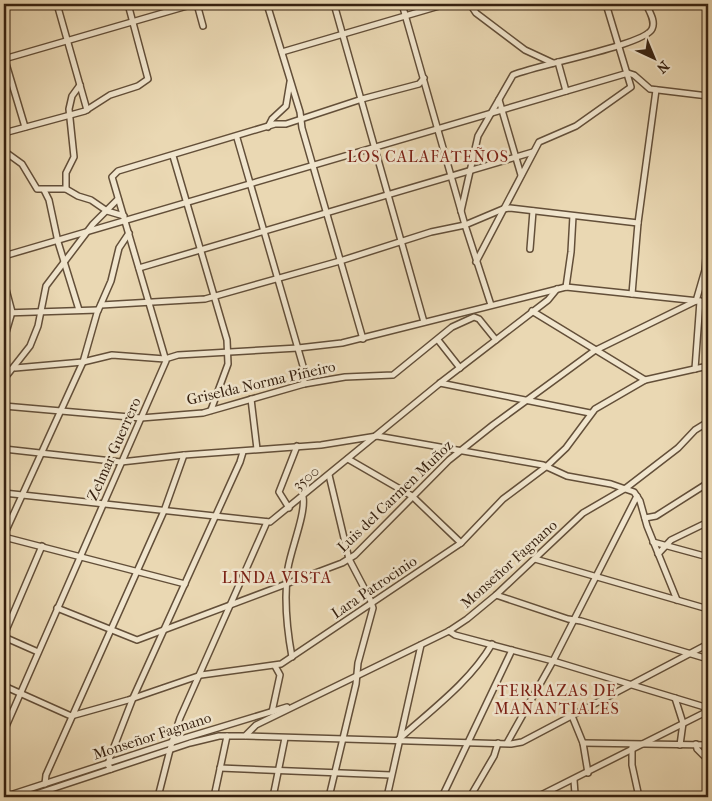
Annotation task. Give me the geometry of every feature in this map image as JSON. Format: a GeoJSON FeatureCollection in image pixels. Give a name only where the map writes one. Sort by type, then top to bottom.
{"type":"FeatureCollection","features":[{"type":"Feature","properties":{"kind":"street"},"geometry":{"type":"LineString","coordinates":[[57,4],[87,110]]}},
{"type":"Feature","properties":{"kind":"street"},"geometry":{"type":"LineString","coordinates":[[4,133],[87,110],[110,95],[138,86],[148,79],[128,4]]}},
{"type":"Feature","properties":{"kind":"street"},"geometry":{"type":"LineString","coordinates":[[25,127],[4,58],[195,4],[203,26]]}},
{"type":"Feature","properties":{"kind":"street"},"geometry":{"type":"LineString","coordinates":[[267,4],[301,117],[326,213],[363,339]]}},
{"type":"Feature","properties":{"kind":"street"},"geometry":{"type":"LineString","coordinates":[[334,4],[424,322]]}},
{"type":"Feature","properties":{"kind":"street"},"geometry":{"type":"LineString","coordinates":[[402,4],[465,225],[491,305]]}},
{"type":"Feature","properties":{"kind":"street"},"geometry":{"type":"LineString","coordinates":[[282,52],[446,4]]}},
{"type":"Feature","properties":{"kind":"street"},"geometry":{"type":"LineString","coordinates":[[470,4],[476,13],[525,50],[556,62],[566,91]]}},
{"type":"Feature","properties":{"kind":"street"},"geometry":{"type":"LineString","coordinates":[[476,262],[533,152],[542,140],[576,126],[631,85],[606,4]]}},
{"type":"Feature","properties":{"kind":"street"},"geometry":{"type":"LineString","coordinates":[[461,211],[478,136],[513,75],[642,39],[650,33],[654,22],[646,4]]}},
{"type":"Feature","properties":{"kind":"street"},"geometry":{"type":"LineString","coordinates":[[4,256],[124,217],[186,203],[627,73],[634,75],[647,87],[656,90],[708,96]]}},
{"type":"Feature","properties":{"kind":"street"},"geometry":{"type":"LineString","coordinates":[[165,358],[112,178],[118,171],[236,138],[268,127],[290,123],[301,117],[419,84],[424,78]]}},
{"type":"Feature","properties":{"kind":"street"},"geometry":{"type":"LineString","coordinates":[[268,127],[272,119],[286,106],[290,79]]}},
{"type":"Feature","properties":{"kind":"street"},"geometry":{"type":"LineString","coordinates":[[66,189],[66,173],[74,157],[70,102],[80,85]]}},
{"type":"Feature","properties":{"kind":"street"},"geometry":{"type":"LineString","coordinates":[[632,294],[638,223],[656,90]]}},
{"type":"Feature","properties":{"kind":"street"},"geometry":{"type":"LineString","coordinates":[[499,100],[521,175]]}},
{"type":"Feature","properties":{"kind":"street"},"geometry":{"type":"LineString","coordinates":[[236,138],[298,348],[304,373],[304,384]]}},
{"type":"Feature","properties":{"kind":"street"},"geometry":{"type":"LineString","coordinates":[[4,151],[22,164],[36,188],[44,190],[66,189],[78,196],[91,200],[107,211],[124,217]]}},
{"type":"Feature","properties":{"kind":"street"},"geometry":{"type":"LineString","coordinates":[[139,268],[533,152]]}},
{"type":"Feature","properties":{"kind":"street"},"geometry":{"type":"LineString","coordinates":[[173,156],[199,250],[227,340],[229,353],[228,364],[211,410]]}},
{"type":"Feature","properties":{"kind":"street"},"geometry":{"type":"LineString","coordinates":[[44,190],[49,200],[58,240],[79,310]]}},
{"type":"Feature","properties":{"kind":"street"},"geometry":{"type":"LineString","coordinates":[[4,379],[30,346],[38,326],[46,286],[88,230],[118,199]]}},
{"type":"Feature","properties":{"kind":"street"},"geometry":{"type":"LineString","coordinates":[[4,313],[41,310],[79,310],[214,297],[340,261],[431,232],[465,225],[503,209],[638,223]]}},
{"type":"Feature","properties":{"kind":"street"},"geometry":{"type":"LineString","coordinates":[[530,249],[533,211]]}},
{"type":"Feature","properties":{"kind":"street"},"geometry":{"type":"LineString","coordinates":[[573,216],[572,252],[566,286],[708,302]]}},
{"type":"Feature","properties":{"kind":"street"},"geometry":{"type":"LineString","coordinates":[[129,233],[119,248],[111,281],[100,308],[83,362],[40,452],[4,536],[185,584]]}},
{"type":"Feature","properties":{"kind":"street"},"geometry":{"type":"LineString","coordinates":[[695,369],[698,301],[705,270],[708,235]]}},
{"type":"Feature","properties":{"kind":"street"},"geometry":{"type":"LineString","coordinates":[[4,282],[12,312],[4,338]]}},
{"type":"Feature","properties":{"kind":"street","name":"3500"},"geometry":{"type":"LineString","coordinates":[[268,522],[303,497],[440,383],[552,296],[558,289],[566,286]]}},
{"type":"Feature","properties":{"kind":"street"},"geometry":{"type":"LineString","coordinates":[[14,368],[83,362],[112,355],[165,358],[178,355],[298,348],[363,339],[558,289]]}},
{"type":"Feature","properties":{"kind":"street","name":"Luis del Carmen Muñoz"},"geometry":{"type":"LineString","coordinates":[[57,608],[136,640],[349,560],[412,496],[461,450],[594,351],[698,301]]}},
{"type":"Feature","properties":{"kind":"street"},"geometry":{"type":"LineString","coordinates":[[532,311],[594,351],[645,380]]}},
{"type":"Feature","properties":{"kind":"street"},"geometry":{"type":"LineString","coordinates":[[454,315],[457,324],[478,318],[496,340]]}},
{"type":"Feature","properties":{"kind":"street","name":"Griselda Norma Piñeiro"},"geometry":{"type":"LineString","coordinates":[[4,406],[141,418],[211,410],[304,384],[344,377],[394,375],[457,324]]}},
{"type":"Feature","properties":{"kind":"street"},"geometry":{"type":"LineString","coordinates":[[438,340],[460,368]]}},
{"type":"Feature","properties":{"kind":"street","name":"Zelmar Guerrero"},"geometry":{"type":"LineString","coordinates":[[4,731],[165,365],[165,358]]}},
{"type":"Feature","properties":{"kind":"street","name":"Lara Patrocinio"},"geometry":{"type":"LineString","coordinates":[[71,716],[201,675],[275,666],[292,658],[461,543],[503,499],[546,466],[571,443],[590,413],[645,380],[708,366]]}},
{"type":"Feature","properties":{"kind":"street"},"geometry":{"type":"LineString","coordinates":[[440,383],[590,413]]}},
{"type":"Feature","properties":{"kind":"street"},"geometry":{"type":"LineString","coordinates":[[251,399],[257,449]]}},
{"type":"Feature","properties":{"kind":"street","name":"Monseñor Fagnano"},"geometry":{"type":"LineString","coordinates":[[27,797],[170,750],[227,736],[245,736],[256,724],[450,631],[468,619],[496,595],[583,513],[626,488],[678,448],[695,430],[708,422]]}},
{"type":"Feature","properties":{"kind":"street"},"geometry":{"type":"LineString","coordinates":[[4,449],[122,462],[184,455],[321,445],[377,436],[546,466],[571,478],[626,488],[634,492],[676,600]]}},
{"type":"Feature","properties":{"kind":"street"},"geometry":{"type":"LineString","coordinates":[[289,508],[279,492],[297,446]]}},
{"type":"Feature","properties":{"kind":"street"},"geometry":{"type":"LineString","coordinates":[[111,769],[109,762],[133,698],[243,452]]}},
{"type":"Feature","properties":{"kind":"street"},"geometry":{"type":"LineString","coordinates":[[46,784],[46,775],[164,511],[184,455]]}},
{"type":"Feature","properties":{"kind":"street"},"geometry":{"type":"LineString","coordinates":[[348,459],[412,496],[461,543]]}},
{"type":"Feature","properties":{"kind":"street"},"geometry":{"type":"LineString","coordinates":[[329,476],[349,560],[372,604],[329,797]]}},
{"type":"Feature","properties":{"kind":"street"},"geometry":{"type":"LineString","coordinates":[[645,518],[656,516],[708,483]]}},
{"type":"Feature","properties":{"kind":"street"},"geometry":{"type":"LineString","coordinates":[[4,493],[268,522],[172,742],[158,797]]}},
{"type":"Feature","properties":{"kind":"street"},"geometry":{"type":"LineString","coordinates":[[507,743],[553,661],[594,577],[637,496]]}},
{"type":"Feature","properties":{"kind":"street"},"geometry":{"type":"LineString","coordinates":[[292,658],[287,584],[294,540],[303,507],[303,497]]}},
{"type":"Feature","properties":{"kind":"street"},"geometry":{"type":"LineString","coordinates":[[658,554],[664,544],[708,522]]}},
{"type":"Feature","properties":{"kind":"street"},"geometry":{"type":"LineString","coordinates":[[653,542],[708,557]]}},
{"type":"Feature","properties":{"kind":"street"},"geometry":{"type":"LineString","coordinates":[[38,652],[4,636],[42,546]]}},
{"type":"Feature","properties":{"kind":"street"},"geometry":{"type":"LineString","coordinates":[[535,558],[594,577],[708,609]]}},
{"type":"Feature","properties":{"kind":"street"},"geometry":{"type":"LineString","coordinates":[[496,595],[708,659]]}},
{"type":"Feature","properties":{"kind":"street"},"geometry":{"type":"LineString","coordinates":[[450,631],[455,635],[553,661],[708,710]]}},
{"type":"Feature","properties":{"kind":"street"},"geometry":{"type":"LineString","coordinates":[[398,740],[461,682],[483,658],[492,644]]}},
{"type":"Feature","properties":{"kind":"street"},"geometry":{"type":"LineString","coordinates":[[245,736],[498,743],[522,742],[708,644]]}},
{"type":"Feature","properties":{"kind":"street"},"geometry":{"type":"LineString","coordinates":[[387,797],[398,740],[421,645]]}},
{"type":"Feature","properties":{"kind":"street"},"geometry":{"type":"LineString","coordinates":[[442,797],[512,650]]}},
{"type":"Feature","properties":{"kind":"street"},"geometry":{"type":"LineString","coordinates":[[272,712],[280,675],[275,666]]}},
{"type":"Feature","properties":{"kind":"street"},"geometry":{"type":"LineString","coordinates":[[4,686],[71,716]]}},
{"type":"Feature","properties":{"kind":"street"},"geometry":{"type":"LineString","coordinates":[[675,698],[683,723],[680,745]]}},
{"type":"Feature","properties":{"kind":"street","name":"Monseñor Fagnano"},"geometry":{"type":"LineString","coordinates":[[4,797],[109,762],[309,700]]}},
{"type":"Feature","properties":{"kind":"street"},"geometry":{"type":"LineString","coordinates":[[642,744],[708,710]]}},
{"type":"Feature","properties":{"kind":"street"},"geometry":{"type":"LineString","coordinates":[[572,716],[583,743],[588,773]]}},
{"type":"Feature","properties":{"kind":"street"},"geometry":{"type":"LineString","coordinates":[[238,722],[257,737]]}},
{"type":"Feature","properties":{"kind":"street"},"geometry":{"type":"LineString","coordinates":[[214,797],[227,736]]}},
{"type":"Feature","properties":{"kind":"street"},"geometry":{"type":"LineString","coordinates":[[273,797],[285,738]]}},
{"type":"Feature","properties":{"kind":"street"},"geometry":{"type":"LineString","coordinates":[[470,797],[494,756],[498,743]]}},
{"type":"Feature","properties":{"kind":"street"},"geometry":{"type":"LineString","coordinates":[[583,743],[632,746],[642,744],[708,745]]}},
{"type":"Feature","properties":{"kind":"street"},"geometry":{"type":"LineString","coordinates":[[696,744],[700,752],[708,760]]}},
{"type":"Feature","properties":{"kind":"street"},"geometry":{"type":"LineString","coordinates":[[537,797],[588,773],[632,746]]}},
{"type":"Feature","properties":{"kind":"street"},"geometry":{"type":"LineString","coordinates":[[632,746],[632,765],[639,797]]}},
{"type":"Feature","properties":{"kind":"street"},"geometry":{"type":"LineString","coordinates":[[220,768],[392,775]]}},
{"type":"Feature","properties":{"kind":"street"},"geometry":{"type":"LineString","coordinates":[[574,780],[574,794],[578,797]]}},
{"type":"Feature","properties":{"kind":"street"},"geometry":{"type":"LineString","coordinates":[[37,787],[39,794]]}},
{"type":"Feature","properties":{"kind":"street"},"geometry":{"type":"LineString","coordinates":[[703,797],[708,793]]}},
{"type":"Feature","properties":{"kind":"district","name":"LOS CALAFATEÑOS"},"geometry":{"type":"Point","coordinates":[428,156]}},
{"type":"Feature","properties":{"kind":"district","name":"LINDA VISTA"},"geometry":{"type":"Point","coordinates":[277,577]}},
{"type":"Feature","properties":{"kind":"district","name":"TERRAZAS DE MANANTIALES"},"geometry":{"type":"Point","coordinates":[557,699]}}]}
